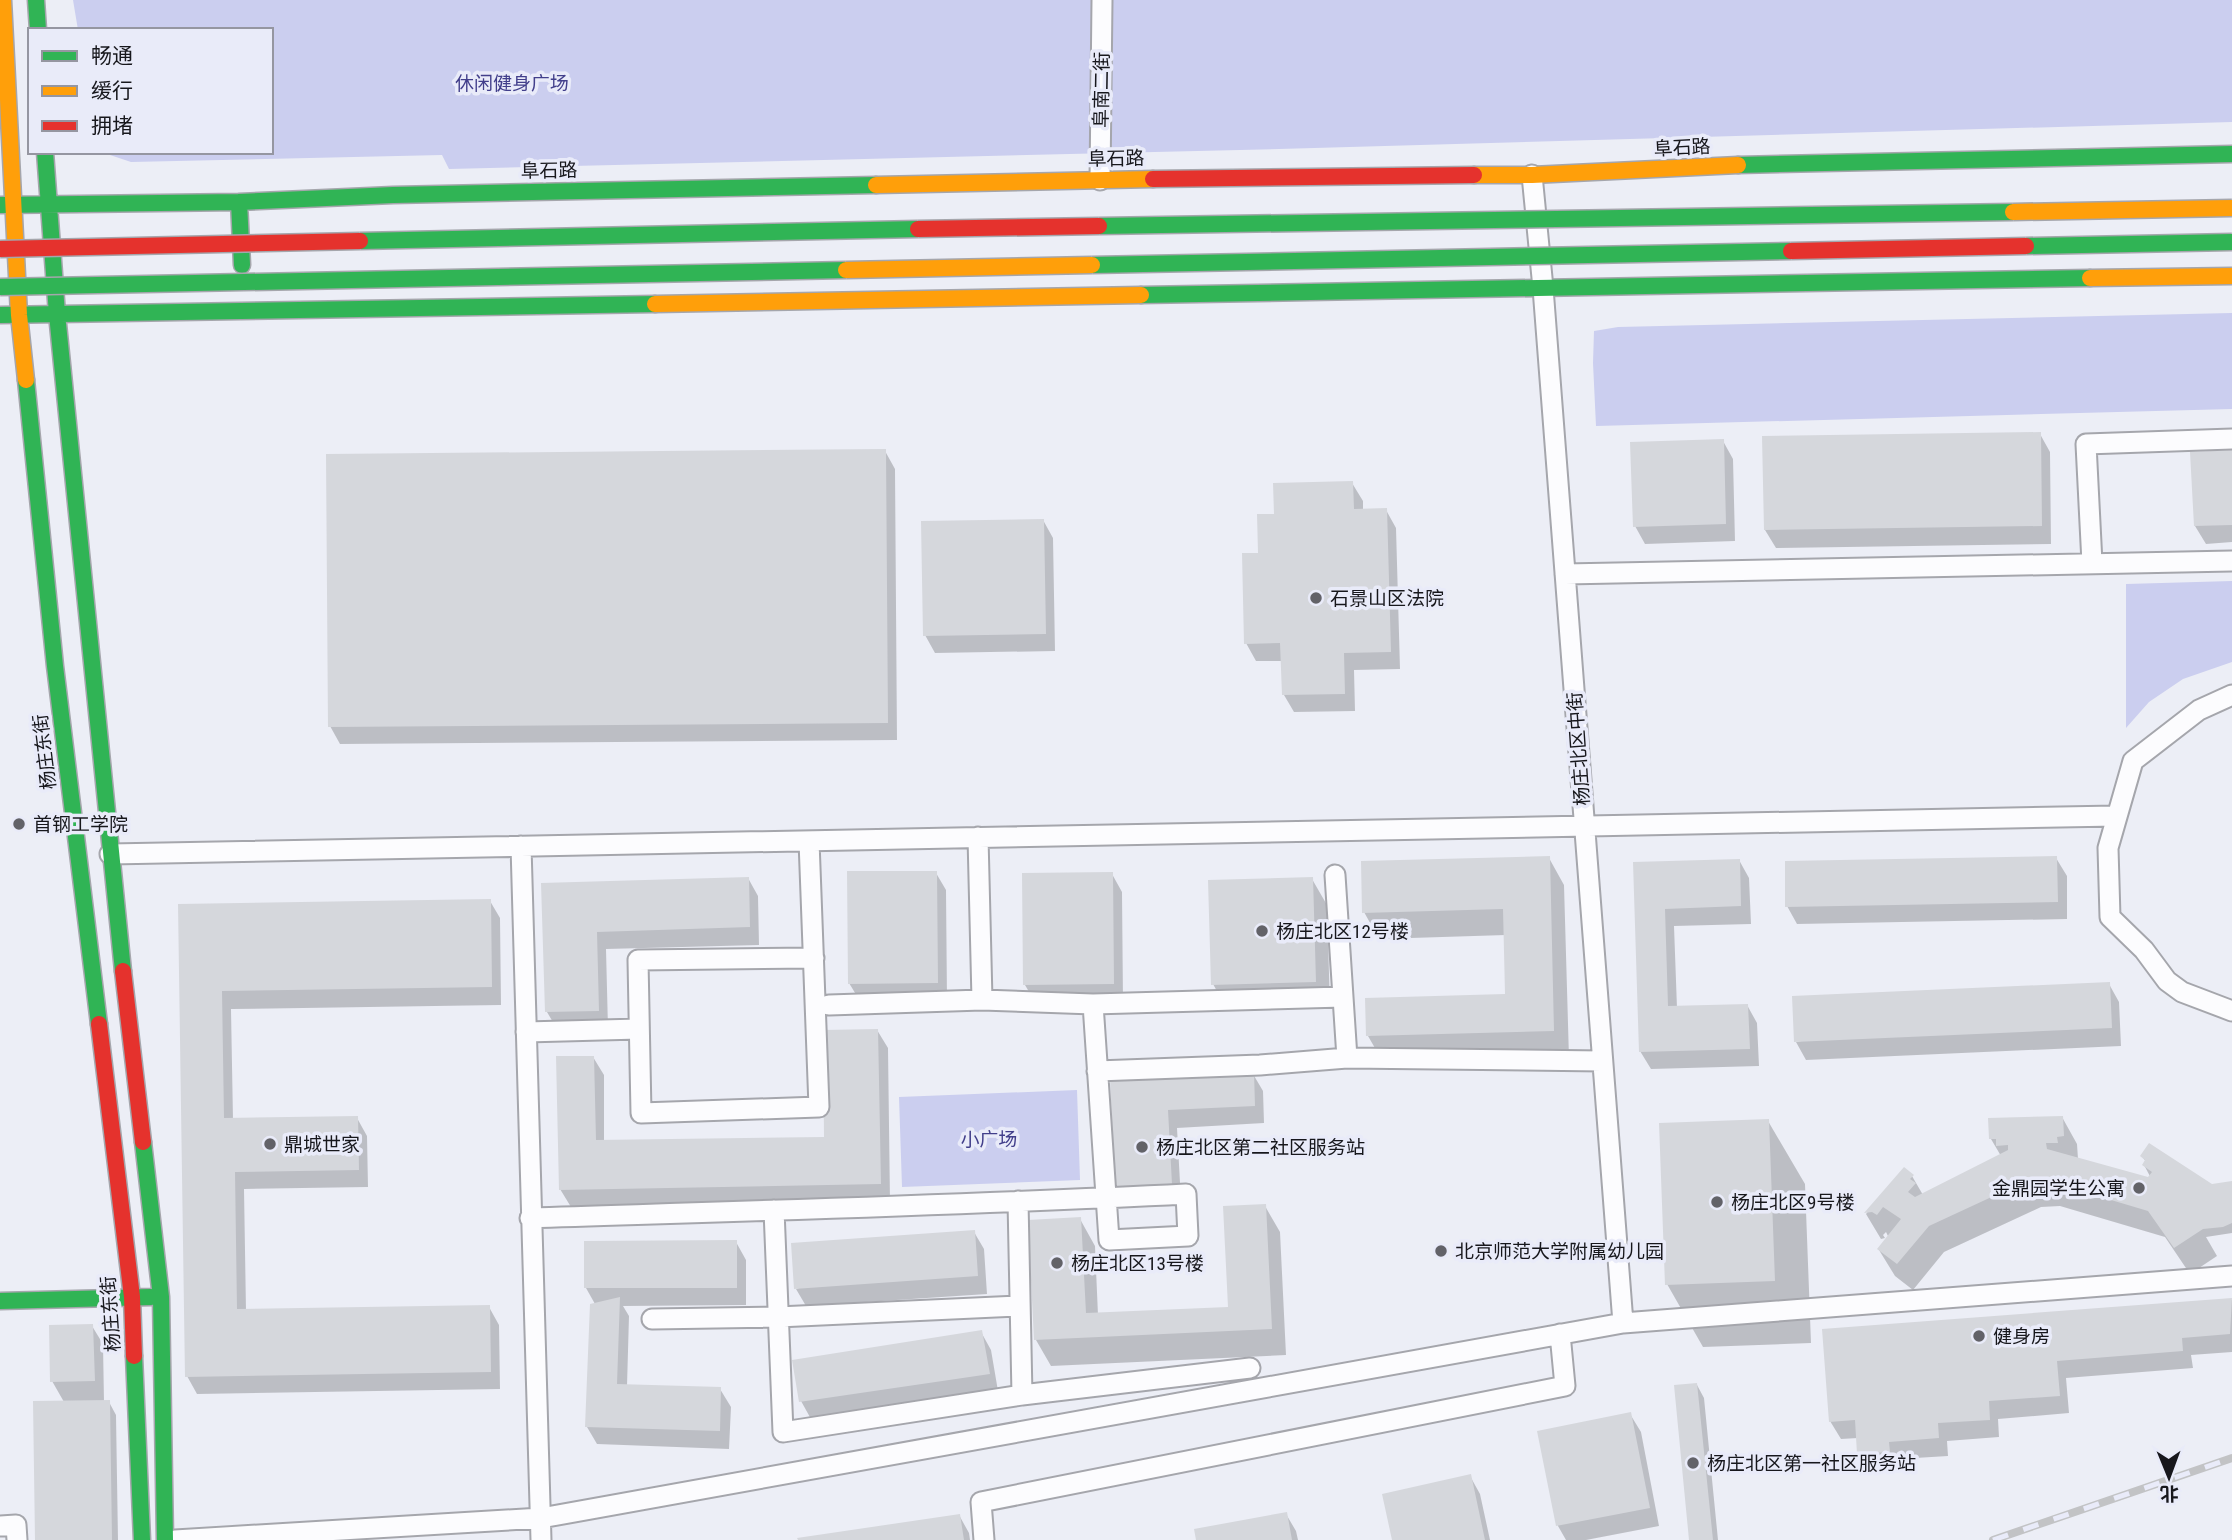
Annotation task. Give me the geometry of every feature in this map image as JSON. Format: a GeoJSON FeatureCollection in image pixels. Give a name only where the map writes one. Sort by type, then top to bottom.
{"type":"FeatureCollection","features":[{"type":"Feature","properties":{"kind":"main road","name":"杨庄东街"},"geometry":{"type":"LineString","coordinates":[[3,0],[6,205],[56,680],[132,1297],[142,1540]]}},
{"type":"Feature","properties":{"kind":"main road"},"geometry":{"type":"LineString","coordinates":[[36,0],[37,28]]}},
{"type":"Feature","properties":{"kind":"main road"},"geometry":{"type":"LineString","coordinates":[[45,154],[57,314],[110,854],[160,1297],[165,1540]]}},
{"type":"Feature","properties":{"kind":"main road","name":"阜石路"},"geometry":{"type":"LineString","coordinates":[[6,205],[239,202],[393,194],[1100,180],[1532,175],[1757,164],[2232,154]]}},
{"type":"Feature","properties":{"kind":"main road"},"geometry":{"type":"LineString","coordinates":[[239,202],[244,310]]}},
{"type":"Feature","properties":{"kind":"main road"},"geometry":{"type":"LineString","coordinates":[[0,249],[956,228],[2232,208]]}},
{"type":"Feature","properties":{"kind":"main road"},"geometry":{"type":"LineString","coordinates":[[0,287],[2232,242]]}},
{"type":"Feature","properties":{"kind":"main road"},"geometry":{"type":"LineString","coordinates":[[0,315],[2232,276]]}},
{"type":"Feature","properties":{"kind":"main road"},"geometry":{"type":"LineString","coordinates":[[0,1301],[160,1297]]}},
{"type":"Feature","properties":{"kind":"street","name":"阜南二街"},"geometry":{"type":"LineString","coordinates":[[1100,180],[1102,0]]}},
{"type":"Feature","properties":{"kind":"street","name":"杨庄北区中街"},"geometry":{"type":"LineString","coordinates":[[1532,175],[1623,1323]]}},
{"type":"Feature","properties":{"kind":"street"},"geometry":{"type":"LineString","coordinates":[[2092,563],[2086,444],[2232,439]]}},
{"type":"Feature","properties":{"kind":"street"},"geometry":{"type":"LineString","coordinates":[[1564,574],[2232,561]]}},
{"type":"Feature","properties":{"kind":"street"},"geometry":{"type":"LineString","coordinates":[[2232,695],[2199,710],[2133,761],[2108,848],[2110,917],[2144,950],[2167,981],[2182,992],[2232,1011]]}},
{"type":"Feature","properties":{"kind":"street"},"geometry":{"type":"LineString","coordinates":[[110,854],[2116,816]]}},
{"type":"Feature","properties":{"kind":"street"},"geometry":{"type":"LineString","coordinates":[[978,837],[982,1000]]}},
{"type":"Feature","properties":{"kind":"street"},"geometry":{"type":"LineString","coordinates":[[809,841],[814,958],[819,1107],[641,1113],[638,960],[814,958]]}},
{"type":"Feature","properties":{"kind":"street"},"geometry":{"type":"LineString","coordinates":[[521,846],[541,1540]]}},
{"type":"Feature","properties":{"kind":"street"},"geometry":{"type":"LineString","coordinates":[[1335,875],[1348,1058]]}},
{"type":"Feature","properties":{"kind":"street"},"geometry":{"type":"LineString","coordinates":[[829,1006],[982,1000],[1093,1004],[1343,996]]}},
{"type":"Feature","properties":{"kind":"street"},"geometry":{"type":"LineString","coordinates":[[530,1218],[1105,1198],[1186,1194],[1188,1236],[1109,1240],[1105,1198],[1093,1004]]}},
{"type":"Feature","properties":{"kind":"street"},"geometry":{"type":"LineString","coordinates":[[526,1032],[639,1029]]}},
{"type":"Feature","properties":{"kind":"street"},"geometry":{"type":"LineString","coordinates":[[1097,1071],[1260,1065],[1348,1058],[1602,1061]]}},
{"type":"Feature","properties":{"kind":"street"},"geometry":{"type":"LineString","coordinates":[[1018,1201],[1022,1395]]}},
{"type":"Feature","properties":{"kind":"street"},"geometry":{"type":"LineString","coordinates":[[774,1210],[783,1432],[1022,1395],[1250,1368]]}},
{"type":"Feature","properties":{"kind":"street"},"geometry":{"type":"LineString","coordinates":[[175,1540],[541,1518],[1623,1323],[2232,1276]]}},
{"type":"Feature","properties":{"kind":"street"},"geometry":{"type":"LineString","coordinates":[[652,1319],[778,1317],[1020,1306]]}},
{"type":"Feature","properties":{"kind":"street"},"geometry":{"type":"LineString","coordinates":[[984,1540],[981,1502],[1565,1386],[1560,1334]]}},
{"type":"Feature","properties":{"kind":"street"},"geometry":{"type":"LineString","coordinates":[[0,1526],[16,1525],[17,1540]]}},
{"type":"Feature","properties":{"kind":"green space","name":"休闲健身广场"},"geometry":{"type":"Polygon","coordinates":[[[73,0],[2232,0],[2232,122],[449,169],[442,155],[131,162],[107,154],[273,154],[273,28],[78,28],[73,0]]]}},
{"type":"Feature","properties":{"kind":"green space"},"geometry":{"type":"Polygon","coordinates":[[[2232,313],[2232,409],[1596,426],[1594,331],[1618,327],[2232,313]]]}},
{"type":"Feature","properties":{"kind":"green space"},"geometry":{"type":"Polygon","coordinates":[[[2232,581],[2232,662],[2183,679],[2149,702],[2126,728],[2126,584],[2232,581]]]}},
{"type":"Feature","properties":{"kind":"green space","name":"小广场"},"geometry":{"type":"Polygon","coordinates":[[[1077,1090],[1080,1180],[902,1187],[899,1097],[1077,1090]]]}},
{"type":"Feature","properties":{"kind":"building"},"geometry":{"type":"Polygon","coordinates":[[[2041,432],[2042,526],[1764,530],[1762,436],[2041,432]]]}},
{"type":"Feature","properties":{"kind":"building"},"geometry":{"type":"Polygon","coordinates":[[[1724,439],[1726,524],[1633,527],[1630,442],[1724,439]]]}},
{"type":"Feature","properties":{"kind":"building"},"geometry":{"type":"Polygon","coordinates":[[[886,449],[888,723],[328,727],[326,454],[886,449]]]}},
{"type":"Feature","properties":{"kind":"building"},"geometry":{"type":"Polygon","coordinates":[[[2232,450],[2232,525],[2194,526],[2190,452],[2232,450]]]}},
{"type":"Feature","properties":{"kind":"building","name":"石景山区法院"},"geometry":{"type":"Polygon","coordinates":[[[1353,481],[1354,509],[1387,508],[1391,652],[1344,653],[1345,694],[1282,695],[1280,643],[1244,644],[1242,553],[1258,553],[1257,514],[1274,514],[1273,483],[1353,481]]]}},
{"type":"Feature","properties":{"kind":"building"},"geometry":{"type":"Polygon","coordinates":[[[1044,519],[1046,634],[923,636],[921,521],[1044,519]]]}},
{"type":"Feature","properties":{"kind":"building"},"geometry":{"type":"Polygon","coordinates":[[[1550,856],[1554,1031],[1366,1036],[1365,998],[1505,994],[1503,909],[1362,913],[1361,861],[1550,856]]]}},
{"type":"Feature","properties":{"kind":"building"},"geometry":{"type":"Polygon","coordinates":[[[2057,856],[2058,902],[1785,907],[1785,861],[2057,856]]]}},
{"type":"Feature","properties":{"kind":"building"},"geometry":{"type":"Polygon","coordinates":[[[1740,859],[1741,906],[1665,909],[1668,1006],[1748,1004],[1750,1049],[1639,1052],[1633,862],[1740,859]]]}},
{"type":"Feature","properties":{"kind":"building"},"geometry":{"type":"Polygon","coordinates":[[[847,871],[937,871],[938,983],[848,984],[847,871]]]}},
{"type":"Feature","properties":{"kind":"building"},"geometry":{"type":"Polygon","coordinates":[[[1113,872],[1114,984],[1023,985],[1022,873],[1113,872]]]}},
{"type":"Feature","properties":{"kind":"building"},"geometry":{"type":"Polygon","coordinates":[[[749,877],[750,927],[597,932],[599,1011],[545,1012],[541,883],[749,877]]]}},
{"type":"Feature","properties":{"kind":"building","name":"杨庄北区12号楼"},"geometry":{"type":"Polygon","coordinates":[[[1313,877],[1316,982],[1211,985],[1208,880],[1313,877]]]}},
{"type":"Feature","properties":{"kind":"building","name":"鼎城世家"},"geometry":{"type":"Polygon","coordinates":[[[491,899],[492,987],[222,991],[224,1118],[358,1116],[359,1170],[235,1172],[237,1309],[490,1305],[491,1372],[185,1377],[178,904],[491,899]]]}},
{"type":"Feature","properties":{"kind":"building"},"geometry":{"type":"Polygon","coordinates":[[[2110,982],[2112,1028],[1794,1042],[1792,996],[2110,982]]]}},
{"type":"Feature","properties":{"kind":"building"},"geometry":{"type":"Polygon","coordinates":[[[878,1029],[881,1184],[559,1190],[556,1056],[594,1056],[596,1140],[824,1137],[823,1030],[878,1029]]]}},
{"type":"Feature","properties":{"kind":"building","name":"杨庄北区第二社区服务站"},"geometry":{"type":"Polygon","coordinates":[[[1254,1072],[1255,1106],[1168,1110],[1172,1184],[1115,1187],[1110,1079],[1254,1072]]]}},
{"type":"Feature","properties":{"kind":"building","name":"金鼎园学生公寓"},"geometry":{"type":"Polygon","coordinates":[[[2063,1116],[2064,1136],[2057,1137],[2058,1143],[2046,1143],[2047,1149],[2148,1177],[2152,1172],[2142,1165],[2145,1160],[2140,1156],[2149,1143],[2212,1184],[2232,1181],[2232,1223],[2203,1229],[2174,1248],[2148,1211],[2044,1180],[2026,1181],[1929,1226],[1897,1264],[1877,1249],[1901,1219],[1883,1207],[1877,1215],[1872,1212],[1864,1213],[1904,1167],[1914,1175],[1910,1179],[1916,1183],[1908,1192],[1915,1197],[2008,1150],[2008,1145],[1996,1146],[1996,1139],[1989,1139],[1988,1118],[2063,1116]]]}},
{"type":"Feature","properties":{"kind":"building","name":"杨庄北区9号楼"},"geometry":{"type":"Polygon","coordinates":[[[1769,1119],[1775,1281],[1665,1285],[1659,1123],[1769,1119]]]}},
{"type":"Feature","properties":{"kind":"building","name":"杨庄北区13号楼"},"geometry":{"type":"Polygon","coordinates":[[[1266,1204],[1272,1329],[1034,1340],[1028,1220],[1081,1217],[1086,1313],[1228,1307],[1223,1206],[1266,1204]]]}},
{"type":"Feature","properties":{"kind":"building"},"geometry":{"type":"Polygon","coordinates":[[[975,1230],[978,1276],[794,1289],[791,1243],[975,1230]]]}},
{"type":"Feature","properties":{"kind":"building"},"geometry":{"type":"Polygon","coordinates":[[[737,1240],[737,1288],[584,1288],[584,1241],[737,1240]]]}},
{"type":"Feature","properties":{"kind":"building"},"geometry":{"type":"Polygon","coordinates":[[[620,1297],[617,1384],[721,1387],[720,1431],[585,1427],[590,1304],[620,1297]]]}},
{"type":"Feature","properties":{"kind":"building"},"geometry":{"type":"Polygon","coordinates":[[[2232,1298],[2230,1334],[2182,1338],[2183,1351],[2057,1361],[2060,1396],[1989,1401],[1990,1420],[1938,1423],[1939,1438],[1889,1442],[1890,1452],[1857,1454],[1855,1420],[1829,1422],[1822,1329],[2232,1298]]]}},
{"type":"Feature","properties":{"kind":"building"},"geometry":{"type":"Polygon","coordinates":[[[93,1324],[95,1381],[50,1382],[49,1325],[93,1324]]]}},
{"type":"Feature","properties":{"kind":"building"},"geometry":{"type":"Polygon","coordinates":[[[982,1330],[990,1374],[799,1402],[792,1360],[982,1330]]]}},
{"type":"Feature","properties":{"kind":"building","name":"杨庄北区第一社区服务站"},"geometry":{"type":"Polygon","coordinates":[[[1697,1383],[1713,1540],[1689,1540],[1674,1385],[1697,1383]]]}},
{"type":"Feature","properties":{"kind":"building"},"geometry":{"type":"Polygon","coordinates":[[[110,1400],[112,1540],[35,1540],[33,1401],[110,1400]]]}},
{"type":"Feature","properties":{"kind":"building"},"geometry":{"type":"Polygon","coordinates":[[[1631,1412],[1650,1508],[1556,1526],[1537,1431],[1631,1412]]]}},
{"type":"Feature","properties":{"kind":"building"},"geometry":{"type":"Polygon","coordinates":[[[1471,1474],[1485,1540],[1392,1540],[1382,1494],[1471,1474]]]}},
{"type":"Feature","properties":{"kind":"building"},"geometry":{"type":"Polygon","coordinates":[[[1287,1512],[1292,1540],[1196,1540],[1194,1529],[1287,1512]]]}},
{"type":"Feature","properties":{"kind":"building"},"geometry":{"type":"Polygon","coordinates":[[[960,1514],[964,1540],[797,1538],[960,1514]]]}},
{"type":"Feature","properties":{"kind":"railway"},"geometry":{"type":"LineString","coordinates":[[1993,1540],[2232,1458]]}},
{"type":"Feature","properties":{"kind":"traffic: fast"},"geometry":{"type":"LineString","coordinates":[[36,0],[38,28]]}},
{"type":"Feature","properties":{"kind":"traffic: fast"},"geometry":{"type":"LineString","coordinates":[[45,154],[57,314],[123,971]]}},
{"type":"Feature","properties":{"kind":"traffic: fast"},"geometry":{"type":"LineString","coordinates":[[1738,165],[2232,154]]}},
{"type":"Feature","properties":{"kind":"traffic: fast"},"geometry":{"type":"LineString","coordinates":[[0,205],[239,202],[393,195],[876,185]]}},
{"type":"Feature","properties":{"kind":"traffic: fast"},"geometry":{"type":"LineString","coordinates":[[239,202],[242,265]]}},
{"type":"Feature","properties":{"kind":"traffic: fast"},"geometry":{"type":"LineString","coordinates":[[1099,226],[2013,212]]}},
{"type":"Feature","properties":{"kind":"traffic: fast"},"geometry":{"type":"LineString","coordinates":[[360,241],[918,229]]}},
{"type":"Feature","properties":{"kind":"traffic: fast"},"geometry":{"type":"LineString","coordinates":[[2026,246],[2232,242]]}},
{"type":"Feature","properties":{"kind":"traffic: fast"},"geometry":{"type":"LineString","coordinates":[[1092,265],[1791,251]]}},
{"type":"Feature","properties":{"kind":"traffic: fast"},"geometry":{"type":"LineString","coordinates":[[0,287],[846,270]]}},
{"type":"Feature","properties":{"kind":"traffic: fast"},"geometry":{"type":"LineString","coordinates":[[1141,295],[2090,278]]}},
{"type":"Feature","properties":{"kind":"traffic: fast"},"geometry":{"type":"LineString","coordinates":[[0,315],[655,304]]}},
{"type":"Feature","properties":{"kind":"traffic: fast"},"geometry":{"type":"LineString","coordinates":[[26,380],[55,666],[99,1024]]}},
{"type":"Feature","properties":{"kind":"traffic: fast"},"geometry":{"type":"LineString","coordinates":[[143,1142],[161,1297],[165,1540]]}},
{"type":"Feature","properties":{"kind":"traffic: fast"},"geometry":{"type":"LineString","coordinates":[[0,1301],[151,1297]]}},
{"type":"Feature","properties":{"kind":"traffic: fast"},"geometry":{"type":"LineString","coordinates":[[134,1356],[142,1540]]}},
{"type":"Feature","properties":{"kind":"traffic: slow"},"geometry":{"type":"LineString","coordinates":[[3,0],[19,315],[26,380]]}},
{"type":"Feature","properties":{"kind":"traffic: slow"},"geometry":{"type":"LineString","coordinates":[[1474,175],[1532,175],[1738,165]]}},
{"type":"Feature","properties":{"kind":"traffic: slow"},"geometry":{"type":"LineString","coordinates":[[876,185],[1153,179]]}},
{"type":"Feature","properties":{"kind":"traffic: slow"},"geometry":{"type":"LineString","coordinates":[[2013,212],[2232,208]]}},
{"type":"Feature","properties":{"kind":"traffic: slow"},"geometry":{"type":"LineString","coordinates":[[846,270],[1092,265]]}},
{"type":"Feature","properties":{"kind":"traffic: slow"},"geometry":{"type":"LineString","coordinates":[[2090,278],[2232,276]]}},
{"type":"Feature","properties":{"kind":"traffic: slow"},"geometry":{"type":"LineString","coordinates":[[655,304],[1141,295]]}},
{"type":"Feature","properties":{"kind":"traffic: jam"},"geometry":{"type":"LineString","coordinates":[[1153,179],[1474,175]]}},
{"type":"Feature","properties":{"kind":"traffic: jam"},"geometry":{"type":"LineString","coordinates":[[918,229],[1099,226]]}},
{"type":"Feature","properties":{"kind":"traffic: jam"},"geometry":{"type":"LineString","coordinates":[[0,249],[360,241]]}},
{"type":"Feature","properties":{"kind":"traffic: jam"},"geometry":{"type":"LineString","coordinates":[[1791,251],[2026,246]]}},
{"type":"Feature","properties":{"kind":"traffic: jam"},"geometry":{"type":"LineString","coordinates":[[123,971],[143,1142]]}},
{"type":"Feature","properties":{"kind":"traffic: jam"},"geometry":{"type":"LineString","coordinates":[[99,1024],[132,1297],[134,1356]]}},
{"type":"Feature","properties":{"kind":"place","name":"石景山区法院"},"geometry":{"type":"Point","coordinates":[1316,598]}},
{"type":"Feature","properties":{"kind":"place","name":"首钢工学院"},"geometry":{"type":"Point","coordinates":[19,824]}},
{"type":"Feature","properties":{"kind":"place","name":"杨庄北区12号楼"},"geometry":{"type":"Point","coordinates":[1262,931]}},
{"type":"Feature","properties":{"kind":"place","name":"鼎城世家"},"geometry":{"type":"Point","coordinates":[270,1144]}},
{"type":"Feature","properties":{"kind":"place","name":"杨庄北区第二社区服务站"},"geometry":{"type":"Point","coordinates":[1142,1147]}},
{"type":"Feature","properties":{"kind":"place","name":"金鼎园学生公寓"},"geometry":{"type":"Point","coordinates":[2139,1188]}},
{"type":"Feature","properties":{"kind":"place","name":"杨庄北区9号楼"},"geometry":{"type":"Point","coordinates":[1717,1202]}},
{"type":"Feature","properties":{"kind":"place","name":"北京师范大学附属幼儿园"},"geometry":{"type":"Point","coordinates":[1441,1251]}},
{"type":"Feature","properties":{"kind":"place","name":"杨庄北区13号楼"},"geometry":{"type":"Point","coordinates":[1057,1263]}},
{"type":"Feature","properties":{"kind":"place","name":"健身房"},"geometry":{"type":"Point","coordinates":[1979,1336]}},
{"type":"Feature","properties":{"kind":"place","name":"杨庄北区第一社区服务站"},"geometry":{"type":"Point","coordinates":[1693,1463]}}]}
